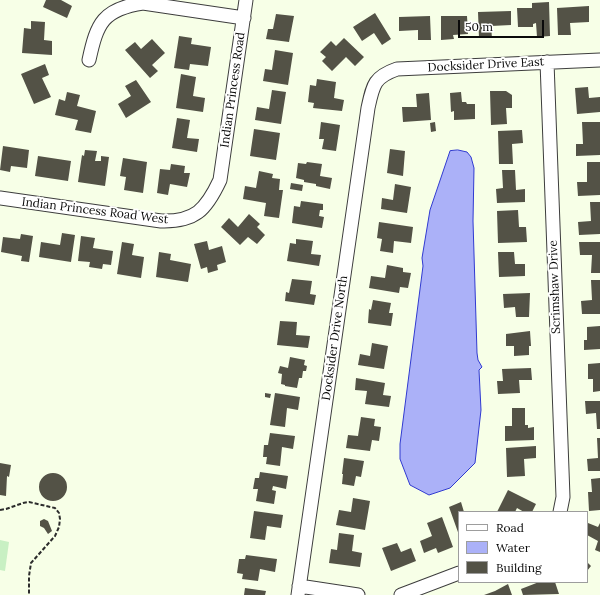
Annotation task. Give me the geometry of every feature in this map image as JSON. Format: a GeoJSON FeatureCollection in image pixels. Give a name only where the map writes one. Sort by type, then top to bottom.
{"type":"FeatureCollection","features":[{"type":"Feature","properties":{"kind":"street","name":"Indian Princess Road"},"geometry":{"type":"LineString","coordinates":[[220,180],[246,0]]}},
{"type":"Feature","properties":{"kind":"street"},"geometry":{"type":"LineString","coordinates":[[89,60],[94,37],[100,24],[113,12],[127,6],[143,3],[244,18]]}},
{"type":"Feature","properties":{"kind":"street","name":"Docksider Drive East"},"geometry":{"type":"LineString","coordinates":[[376,81],[386,73],[397,69],[600,60]]}},
{"type":"Feature","properties":{"kind":"street","name":"Scrimshaw Drive"},"geometry":{"type":"LineString","coordinates":[[547,62],[563,497],[560,511]]}},
{"type":"Feature","properties":{"kind":"street","name":"Docksider Drive North"},"geometry":{"type":"LineString","coordinates":[[298,591],[368,108],[372,90],[376,81]]}},
{"type":"Feature","properties":{"kind":"street","name":"Indian Princess Road West"},"geometry":{"type":"LineString","coordinates":[[0,198],[161,221],[174,221],[188,218],[202,209],[212,196],[220,180]]}},
{"type":"Feature","properties":{"kind":"street"},"geometry":{"type":"LineString","coordinates":[[401,595],[458,573]]}},
{"type":"Feature","properties":{"kind":"street"},"geometry":{"type":"LineString","coordinates":[[298,591],[358,595]]}},
{"type":"Feature","properties":{"kind":"path"},"geometry":{"type":"LineString","coordinates":[[0,510],[23,502],[29,502],[55,508],[59,513],[59,527],[54,536],[31,563],[29,595]]}},
{"type":"Feature","properties":{"kind":"green space"},"geometry":{"type":"Polygon","coordinates":[[[0,540],[9,542],[5,571],[0,570],[0,540]]]}},
{"type":"Feature","properties":{"kind":"water"},"geometry":{"type":"Polygon","coordinates":[[[458,150],[467,152],[471,157],[474,168],[473,221],[477,353],[478,360],[482,367],[479,370],[481,410],[475,463],[450,488],[429,495],[410,485],[400,459],[400,444],[423,266],[422,258],[430,210],[450,151],[458,150]]]}},
{"type":"Feature","properties":{"kind":"building"},"geometry":{"type":"Polygon","coordinates":[[[46,0],[61,0],[72,6],[67,18],[43,7],[46,0]]]}},
{"type":"Feature","properties":{"kind":"building"},"geometry":{"type":"Polygon","coordinates":[[[549,2],[550,36],[537,37],[536,23],[533,24],[533,27],[518,27],[517,8],[532,8],[532,3],[549,2]]]}},
{"type":"Feature","properties":{"kind":"building"},"geometry":{"type":"Polygon","coordinates":[[[589,6],[589,22],[570,23],[571,35],[558,35],[557,8],[589,6]]]}},
{"type":"Feature","properties":{"kind":"building"},"geometry":{"type":"Polygon","coordinates":[[[511,11],[511,25],[491,26],[492,38],[479,38],[478,12],[511,11]]]}},
{"type":"Feature","properties":{"kind":"building"},"geometry":{"type":"Polygon","coordinates":[[[375,13],[391,39],[382,45],[374,33],[362,41],[353,27],[375,13]]]}},
{"type":"Feature","properties":{"kind":"building"},"geometry":{"type":"Polygon","coordinates":[[[276,14],[294,16],[289,42],[266,39],[268,29],[273,29],[276,14]]]}},
{"type":"Feature","properties":{"kind":"building"},"geometry":{"type":"Polygon","coordinates":[[[430,16],[431,40],[418,40],[418,30],[399,31],[399,17],[430,16]]]}},
{"type":"Feature","properties":{"kind":"building"},"geometry":{"type":"Polygon","coordinates":[[[441,16],[467,16],[468,34],[453,35],[454,39],[441,40],[441,16]]]}},
{"type":"Feature","properties":{"kind":"building"},"geometry":{"type":"Polygon","coordinates":[[[31,21],[45,22],[44,40],[52,41],[52,55],[22,53],[24,28],[31,29],[31,21]]]}},
{"type":"Feature","properties":{"kind":"building"},"geometry":{"type":"Polygon","coordinates":[[[179,36],[192,38],[191,44],[211,47],[208,66],[190,64],[189,70],[174,68],[179,36]]]}},
{"type":"Feature","properties":{"kind":"building"},"geometry":{"type":"Polygon","coordinates":[[[344,38],[364,57],[355,66],[346,57],[332,71],[322,61],[326,57],[320,52],[331,41],[336,46],[344,38]]]}},
{"type":"Feature","properties":{"kind":"building"},"geometry":{"type":"Polygon","coordinates":[[[152,39],[165,53],[152,65],[158,71],[150,78],[125,50],[135,42],[141,49],[152,39]]]}},
{"type":"Feature","properties":{"kind":"building"},"geometry":{"type":"Polygon","coordinates":[[[275,50],[293,53],[288,85],[263,81],[265,69],[272,70],[275,50]]]}},
{"type":"Feature","properties":{"kind":"building"},"geometry":{"type":"Polygon","coordinates":[[[45,64],[49,75],[42,78],[51,97],[34,104],[21,74],[45,64]]]}},
{"type":"Feature","properties":{"kind":"building"},"geometry":{"type":"Polygon","coordinates":[[[181,74],[196,77],[193,96],[205,98],[203,112],[176,108],[181,74]]]}},
{"type":"Feature","properties":{"kind":"building"},"geometry":{"type":"Polygon","coordinates":[[[317,79],[336,82],[334,98],[344,100],[342,111],[313,108],[314,103],[308,102],[310,85],[316,86],[317,79]]]}},
{"type":"Feature","properties":{"kind":"building"},"geometry":{"type":"Polygon","coordinates":[[[136,80],[151,102],[126,118],[118,104],[131,96],[125,86],[136,80]]]}},
{"type":"Feature","properties":{"kind":"building"},"geometry":{"type":"Polygon","coordinates":[[[588,87],[589,98],[600,97],[600,112],[577,114],[575,88],[588,87]]]}},
{"type":"Feature","properties":{"kind":"building"},"geometry":{"type":"Polygon","coordinates":[[[272,90],[286,92],[281,124],[255,120],[257,107],[269,109],[272,90]]]}},
{"type":"Feature","properties":{"kind":"building"},"geometry":{"type":"Polygon","coordinates":[[[490,91],[506,91],[512,95],[512,108],[506,108],[507,124],[491,125],[490,91]]]}},
{"type":"Feature","properties":{"kind":"building"},"geometry":{"type":"Polygon","coordinates":[[[67,92],[80,95],[77,106],[96,111],[91,133],[75,130],[78,120],[55,115],[59,99],[65,101],[67,92]]]}},
{"type":"Feature","properties":{"kind":"building"},"geometry":{"type":"Polygon","coordinates":[[[461,92],[462,102],[466,102],[467,104],[475,104],[475,119],[454,120],[454,111],[451,112],[450,93],[461,92]]]}},
{"type":"Feature","properties":{"kind":"building"},"geometry":{"type":"Polygon","coordinates":[[[429,93],[431,120],[403,122],[402,107],[417,107],[416,94],[429,93]]]}},
{"type":"Feature","properties":{"kind":"building"},"geometry":{"type":"Polygon","coordinates":[[[177,118],[190,120],[187,138],[199,139],[197,152],[172,148],[177,118]]]}},
{"type":"Feature","properties":{"kind":"building"},"geometry":{"type":"Polygon","coordinates":[[[321,122],[340,125],[336,151],[322,149],[324,139],[319,139],[321,122]]]}},
{"type":"Feature","properties":{"kind":"building"},"geometry":{"type":"Polygon","coordinates":[[[435,122],[436,131],[431,132],[430,123],[435,122]]]}},
{"type":"Feature","properties":{"kind":"building"},"geometry":{"type":"Polygon","coordinates":[[[582,122],[600,122],[600,155],[576,156],[576,144],[583,144],[582,122]]]}},
{"type":"Feature","properties":{"kind":"building"},"geometry":{"type":"Polygon","coordinates":[[[254,129],[280,133],[276,160],[250,156],[254,129]]]}},
{"type":"Feature","properties":{"kind":"building"},"geometry":{"type":"Polygon","coordinates":[[[522,130],[523,143],[512,144],[513,164],[499,164],[498,131],[522,130]]]}},
{"type":"Feature","properties":{"kind":"building"},"geometry":{"type":"Polygon","coordinates":[[[3,146],[29,150],[27,168],[11,166],[10,172],[0,170],[3,146]]]}},
{"type":"Feature","properties":{"kind":"building"},"geometry":{"type":"Polygon","coordinates":[[[390,149],[405,151],[403,176],[387,173],[390,149]]]}},
{"type":"Feature","properties":{"kind":"building"},"geometry":{"type":"Polygon","coordinates":[[[85,150],[97,151],[95,161],[101,161],[101,156],[109,157],[105,186],[78,182],[82,155],[84,156],[85,150]]]}},
{"type":"Feature","properties":{"kind":"building"},"geometry":{"type":"Polygon","coordinates":[[[38,156],[71,161],[68,181],[35,176],[38,156]]]}},
{"type":"Feature","properties":{"kind":"building"},"geometry":{"type":"Polygon","coordinates":[[[123,158],[147,162],[143,193],[124,190],[126,177],[120,176],[123,158]]]}},
{"type":"Feature","properties":{"kind":"building"},"geometry":{"type":"Polygon","coordinates":[[[307,162],[322,164],[320,176],[332,178],[330,189],[316,186],[316,184],[304,182],[304,180],[296,178],[298,163],[306,164],[307,162]]]}},
{"type":"Feature","properties":{"kind":"building"},"geometry":{"type":"Polygon","coordinates":[[[587,162],[600,162],[600,195],[578,196],[577,182],[587,182],[587,162]]]}},
{"type":"Feature","properties":{"kind":"building"},"geometry":{"type":"Polygon","coordinates":[[[171,164],[185,166],[184,173],[190,173],[187,187],[170,184],[168,195],[157,193],[160,169],[170,170],[171,164]]]}},
{"type":"Feature","properties":{"kind":"building"},"geometry":{"type":"Polygon","coordinates":[[[502,170],[515,170],[516,190],[525,189],[525,202],[497,203],[496,189],[503,188],[502,170]]]}},
{"type":"Feature","properties":{"kind":"building"},"geometry":{"type":"Polygon","coordinates":[[[259,171],[273,174],[272,178],[280,179],[279,190],[283,190],[279,218],[264,216],[266,203],[243,199],[245,186],[256,188],[259,171]]]}},
{"type":"Feature","properties":{"kind":"building"},"geometry":{"type":"Polygon","coordinates":[[[291,183],[303,185],[302,191],[290,189],[291,183]]]}},
{"type":"Feature","properties":{"kind":"building"},"geometry":{"type":"Polygon","coordinates":[[[395,184],[411,187],[407,213],[381,209],[382,198],[393,200],[395,184]]]}},
{"type":"Feature","properties":{"kind":"building"},"geometry":{"type":"Polygon","coordinates":[[[301,201],[323,204],[323,210],[320,210],[319,216],[324,217],[322,228],[292,223],[294,206],[300,207],[301,201]]]}},
{"type":"Feature","properties":{"kind":"building"},"geometry":{"type":"Polygon","coordinates":[[[590,202],[600,202],[600,234],[579,235],[578,222],[591,221],[590,202]]]}},
{"type":"Feature","properties":{"kind":"building"},"geometry":{"type":"Polygon","coordinates":[[[518,210],[519,227],[526,227],[527,242],[498,243],[497,211],[518,210]]]}},
{"type":"Feature","properties":{"kind":"building"},"geometry":{"type":"Polygon","coordinates":[[[249,214],[260,224],[257,227],[265,235],[257,244],[248,237],[240,245],[221,227],[229,218],[238,227],[249,214]]]}},
{"type":"Feature","properties":{"kind":"building"},"geometry":{"type":"Polygon","coordinates":[[[379,222],[413,227],[411,243],[394,241],[393,253],[380,251],[382,239],[377,238],[379,222]]]}},
{"type":"Feature","properties":{"kind":"building"},"geometry":{"type":"Polygon","coordinates":[[[62,233],[75,235],[71,262],[39,257],[41,242],[60,245],[62,233]]]}},
{"type":"Feature","properties":{"kind":"building"},"geometry":{"type":"Polygon","coordinates":[[[21,234],[33,236],[29,262],[21,261],[22,256],[1,252],[3,237],[20,239],[21,234]]]}},
{"type":"Feature","properties":{"kind":"building"},"geometry":{"type":"Polygon","coordinates":[[[81,236],[95,238],[93,248],[113,251],[111,265],[103,264],[102,269],[89,267],[90,262],[78,261],[81,236]]]}},
{"type":"Feature","properties":{"kind":"building"},"geometry":{"type":"Polygon","coordinates":[[[296,239],[313,241],[311,254],[321,255],[319,266],[287,261],[290,243],[296,244],[296,239]]]}},
{"type":"Feature","properties":{"kind":"building"},"geometry":{"type":"Polygon","coordinates":[[[207,241],[209,250],[222,246],[226,262],[217,265],[218,270],[208,273],[207,267],[201,269],[194,244],[207,241]]]}},
{"type":"Feature","properties":{"kind":"building"},"geometry":{"type":"Polygon","coordinates":[[[122,242],[134,244],[132,255],[144,257],[141,278],[117,274],[122,242]]]}},
{"type":"Feature","properties":{"kind":"building"},"geometry":{"type":"Polygon","coordinates":[[[579,242],[600,242],[600,273],[591,273],[592,255],[580,255],[579,242]]]}},
{"type":"Feature","properties":{"kind":"building"},"geometry":{"type":"Polygon","coordinates":[[[159,252],[171,254],[170,260],[191,264],[188,282],[156,277],[159,252]]]}},
{"type":"Feature","properties":{"kind":"building"},"geometry":{"type":"Polygon","coordinates":[[[498,252],[514,252],[515,264],[525,264],[525,276],[499,277],[498,252]]]}},
{"type":"Feature","properties":{"kind":"building"},"geometry":{"type":"Polygon","coordinates":[[[387,265],[403,268],[403,272],[411,273],[408,288],[400,287],[399,293],[369,288],[371,276],[385,278],[387,265]]]}},
{"type":"Feature","properties":{"kind":"building"},"geometry":{"type":"Polygon","coordinates":[[[292,279],[312,281],[310,294],[316,295],[314,305],[285,301],[286,292],[289,293],[292,279]]]}},
{"type":"Feature","properties":{"kind":"building"},"geometry":{"type":"Polygon","coordinates":[[[591,280],[600,280],[600,314],[582,314],[581,301],[592,300],[591,280]]]}},
{"type":"Feature","properties":{"kind":"building"},"geometry":{"type":"Polygon","coordinates":[[[530,293],[529,317],[516,317],[515,307],[504,308],[503,294],[530,293]]]}},
{"type":"Feature","properties":{"kind":"building"},"geometry":{"type":"Polygon","coordinates":[[[373,300],[391,303],[389,313],[393,313],[391,326],[368,323],[369,309],[371,310],[373,300]]]}},
{"type":"Feature","properties":{"kind":"building"},"geometry":{"type":"Polygon","coordinates":[[[280,321],[297,322],[296,335],[310,336],[308,348],[277,345],[280,321]]]}},
{"type":"Feature","properties":{"kind":"building"},"geometry":{"type":"Polygon","coordinates":[[[600,326],[600,349],[584,350],[584,340],[587,340],[587,327],[600,326]]]}},
{"type":"Feature","properties":{"kind":"building"},"geometry":{"type":"Polygon","coordinates":[[[530,331],[531,346],[529,346],[529,355],[514,356],[514,346],[506,346],[506,334],[530,331]]]}},
{"type":"Feature","properties":{"kind":"building"},"geometry":{"type":"Polygon","coordinates":[[[372,343],[388,346],[384,369],[358,365],[360,354],[370,356],[372,343]]]}},
{"type":"Feature","properties":{"kind":"building"},"geometry":{"type":"Polygon","coordinates":[[[290,357],[305,360],[304,365],[307,366],[306,371],[303,371],[302,378],[299,378],[297,388],[281,384],[282,374],[278,373],[280,366],[288,368],[290,357]]]}},
{"type":"Feature","properties":{"kind":"building"},"geometry":{"type":"Polygon","coordinates":[[[600,363],[600,391],[593,392],[593,379],[588,379],[588,364],[600,363]]]}},
{"type":"Feature","properties":{"kind":"building"},"geometry":{"type":"Polygon","coordinates":[[[531,368],[532,380],[519,380],[520,393],[498,394],[497,381],[503,381],[502,369],[531,368]]]}},
{"type":"Feature","properties":{"kind":"building"},"geometry":{"type":"Polygon","coordinates":[[[356,378],[385,383],[383,395],[391,396],[389,407],[365,404],[367,391],[355,390],[356,378]]]}},
{"type":"Feature","properties":{"kind":"building"},"geometry":{"type":"Polygon","coordinates":[[[265,393],[271,394],[270,398],[265,397],[265,393]]]}},
{"type":"Feature","properties":{"kind":"building"},"geometry":{"type":"Polygon","coordinates":[[[275,393],[300,397],[298,410],[287,408],[285,427],[270,425],[275,393]]]}},
{"type":"Feature","properties":{"kind":"building"},"geometry":{"type":"Polygon","coordinates":[[[585,401],[600,401],[600,429],[597,429],[596,413],[586,414],[585,401]]]}},
{"type":"Feature","properties":{"kind":"building"},"geometry":{"type":"Polygon","coordinates":[[[512,408],[525,408],[525,425],[528,425],[528,428],[534,427],[534,440],[505,441],[505,426],[512,426],[512,408]]]}},
{"type":"Feature","properties":{"kind":"building"},"geometry":{"type":"Polygon","coordinates":[[[361,417],[375,419],[374,426],[381,427],[379,441],[372,440],[370,451],[346,448],[348,435],[358,436],[361,417]]]}},
{"type":"Feature","properties":{"kind":"building"},"geometry":{"type":"Polygon","coordinates":[[[270,433],[295,436],[293,449],[282,447],[280,466],[266,464],[267,457],[263,457],[264,445],[268,445],[270,433]]]}},
{"type":"Feature","properties":{"kind":"building"},"geometry":{"type":"Polygon","coordinates":[[[597,438],[600,438],[600,471],[588,471],[587,459],[598,458],[597,438]]]}},
{"type":"Feature","properties":{"kind":"building"},"geometry":{"type":"Polygon","coordinates":[[[536,446],[536,458],[524,459],[525,476],[507,477],[506,448],[536,446]]]}},
{"type":"Feature","properties":{"kind":"building"},"geometry":{"type":"Polygon","coordinates":[[[344,458],[364,461],[361,477],[356,476],[354,486],[342,484],[344,458]]]}},
{"type":"Feature","properties":{"kind":"building"},"geometry":{"type":"Polygon","coordinates":[[[0,463],[11,465],[9,477],[7,476],[6,496],[0,495],[0,463]]]}},
{"type":"Feature","properties":{"kind":"building"},"geometry":{"type":"Polygon","coordinates":[[[260,472],[288,476],[286,489],[273,486],[272,490],[276,491],[274,504],[256,501],[258,489],[253,489],[255,478],[259,478],[260,472]]]}},
{"type":"Feature","properties":{"kind":"building"},"geometry":{"type":"Polygon","coordinates":[[[53,473],[63,477],[67,487],[63,497],[53,501],[43,497],[39,487],[43,477],[53,473]]]}},
{"type":"Feature","properties":{"kind":"building"},"geometry":{"type":"Polygon","coordinates":[[[600,478],[600,510],[589,511],[588,492],[592,492],[591,479],[600,478]]]}},
{"type":"Feature","properties":{"kind":"building"},"geometry":{"type":"Polygon","coordinates":[[[508,490],[536,504],[532,511],[522,511],[517,508],[516,511],[498,511],[508,490]]]}},
{"type":"Feature","properties":{"kind":"building"},"geometry":{"type":"Polygon","coordinates":[[[353,498],[370,501],[365,530],[336,525],[339,510],[351,512],[353,498]]]}},
{"type":"Feature","properties":{"kind":"building"},"geometry":{"type":"Polygon","coordinates":[[[461,502],[464,511],[458,511],[458,532],[449,507],[461,502]]]}},
{"type":"Feature","properties":{"kind":"building"},"geometry":{"type":"Polygon","coordinates":[[[254,511],[283,515],[281,528],[267,526],[265,540],[250,538],[254,511]]]}},
{"type":"Feature","properties":{"kind":"building"},"geometry":{"type":"Polygon","coordinates":[[[442,517],[453,547],[438,553],[436,548],[424,553],[420,541],[432,536],[427,523],[442,517]]]}},
{"type":"Feature","properties":{"kind":"building"},"geometry":{"type":"Polygon","coordinates":[[[44,519],[48,521],[52,531],[48,534],[44,528],[40,526],[40,521],[44,519]]]}},
{"type":"Feature","properties":{"kind":"building"},"geometry":{"type":"Polygon","coordinates":[[[588,523],[598,527],[600,523],[600,552],[595,550],[598,541],[588,536],[588,523]]]}},
{"type":"Feature","properties":{"kind":"building"},"geometry":{"type":"Polygon","coordinates":[[[339,533],[354,535],[352,551],[362,553],[360,567],[329,563],[331,549],[337,550],[339,533]]]}},
{"type":"Feature","properties":{"kind":"building"},"geometry":{"type":"Polygon","coordinates":[[[397,543],[401,552],[411,548],[416,561],[391,571],[382,548],[397,543]]]}},
{"type":"Feature","properties":{"kind":"building"},"geometry":{"type":"Polygon","coordinates":[[[246,555],[277,559],[275,572],[260,569],[258,581],[242,579],[243,574],[237,573],[239,559],[245,559],[246,555]]]}},
{"type":"Feature","properties":{"kind":"building"},"geometry":{"type":"Polygon","coordinates":[[[588,563],[591,566],[588,570],[588,563]]]}},
{"type":"Feature","properties":{"kind":"building"},"geometry":{"type":"Polygon","coordinates":[[[536,583],[555,583],[559,594],[523,595],[521,589],[536,583]]]}},
{"type":"Feature","properties":{"kind":"building"},"geometry":{"type":"Polygon","coordinates":[[[508,584],[512,595],[484,595],[495,591],[508,584]]]}},
{"type":"Feature","properties":{"kind":"building"},"geometry":{"type":"Polygon","coordinates":[[[245,588],[266,591],[265,595],[244,595],[245,588]]]}}]}
